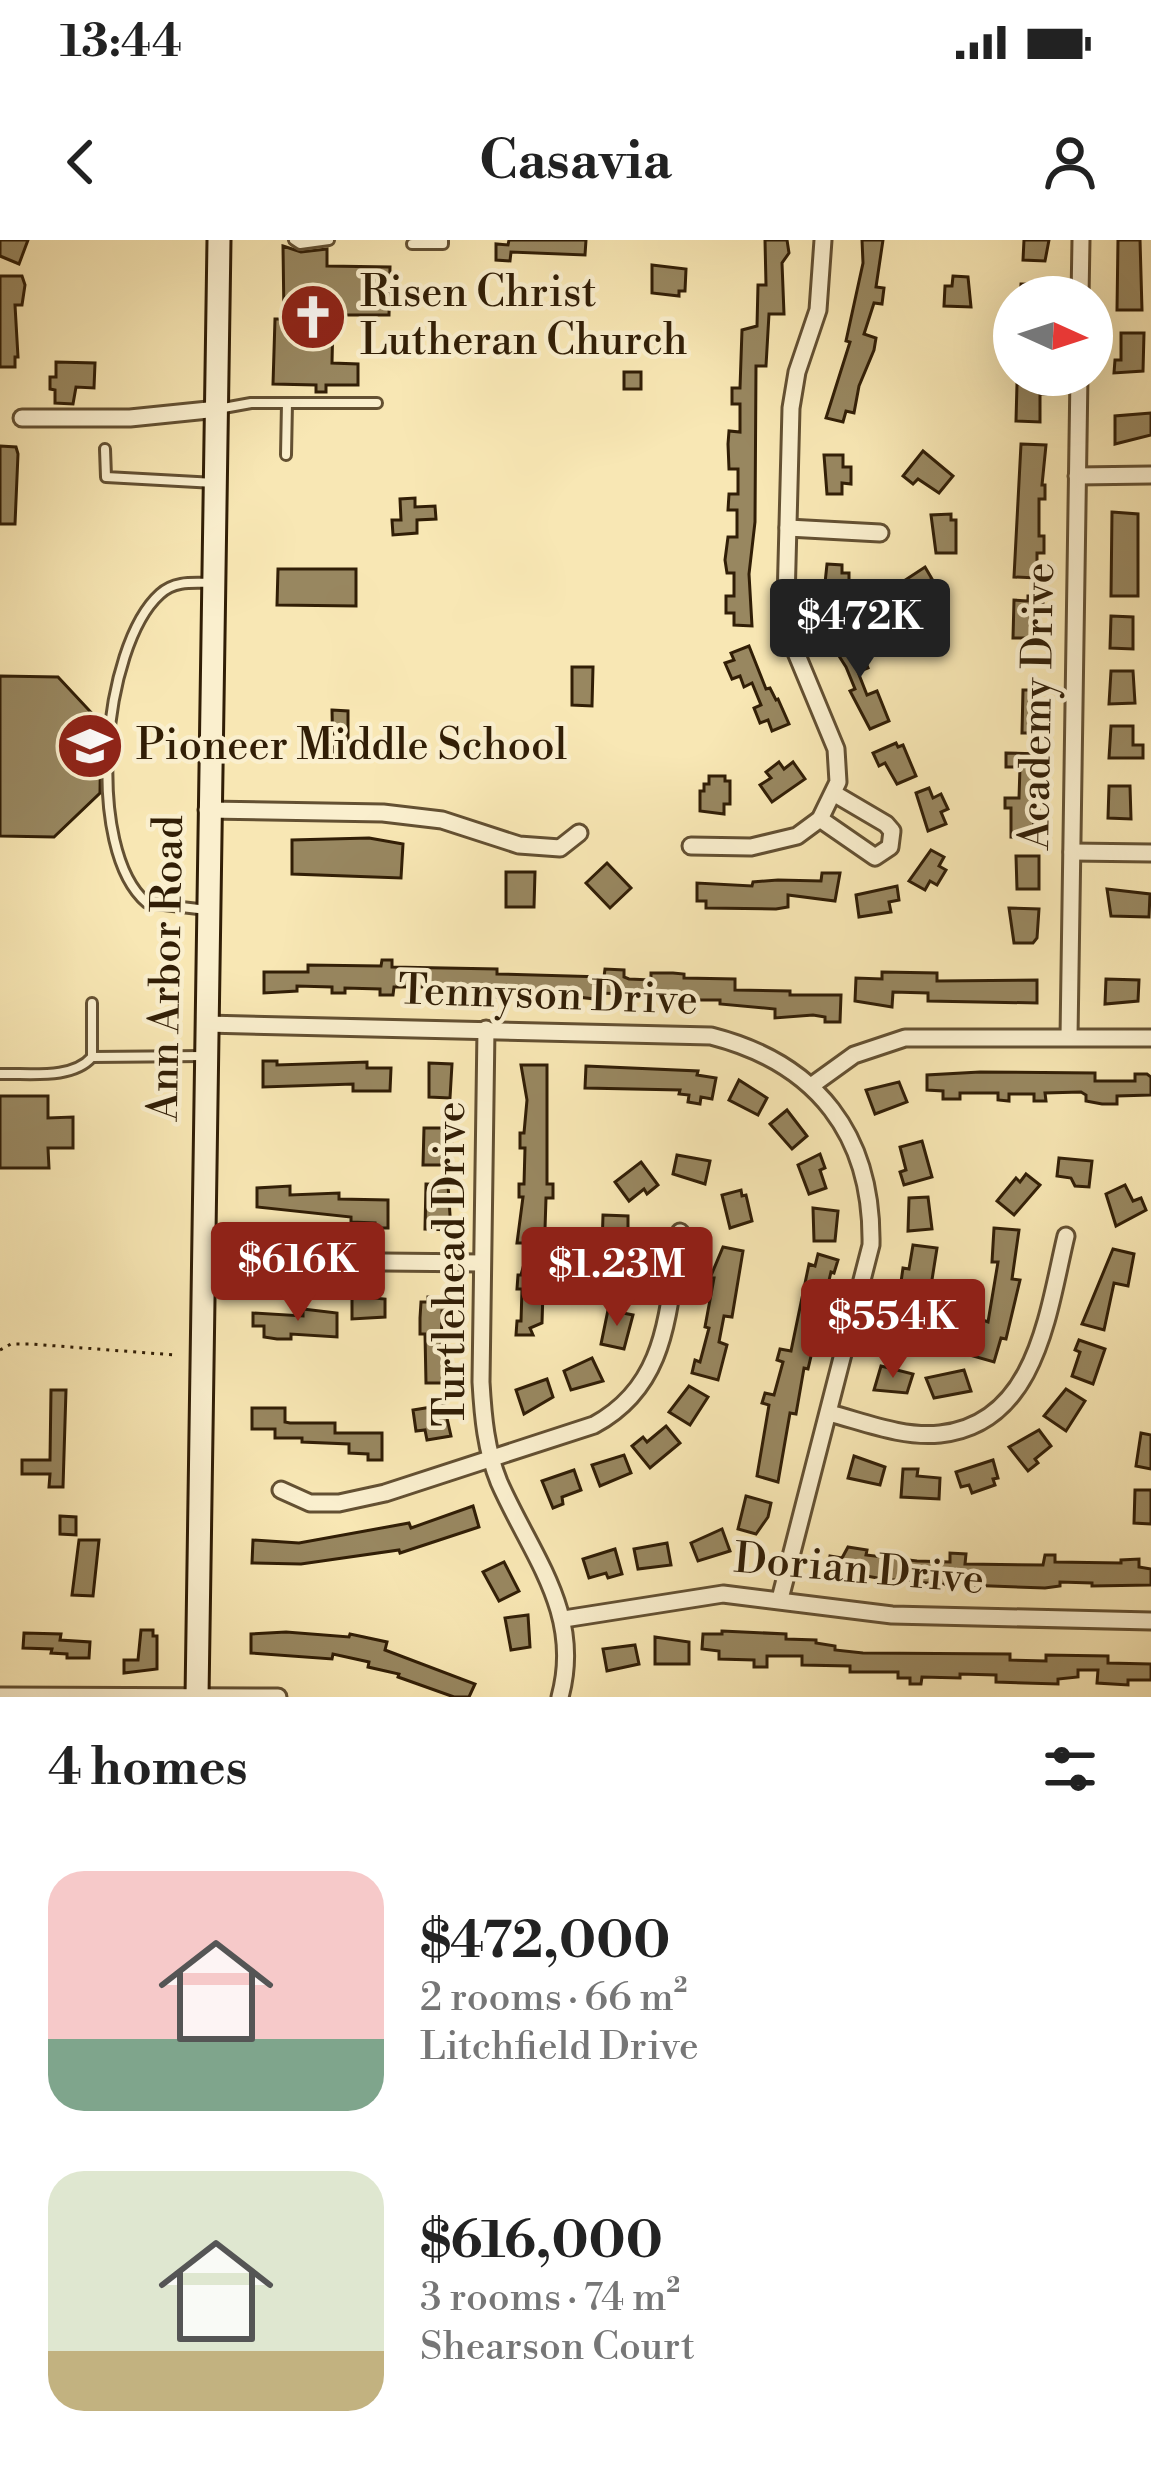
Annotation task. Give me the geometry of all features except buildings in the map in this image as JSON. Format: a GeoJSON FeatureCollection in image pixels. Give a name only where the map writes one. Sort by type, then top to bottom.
{"type":"FeatureCollection","features":[{"type":"Feature","properties":{"kind":"main road","name":"Ann Arbor Road"},"geometry":{"type":"LineString","coordinates":[[196,1696],[219,240]]}},
{"type":"Feature","properties":{"kind":"street"},"geometry":{"type":"LineString","coordinates":[[691,846],[770,845],[797,836],[820,819],[835,794],[836,749],[788,630],[790,408],[818,310],[823,240]]}},
{"type":"Feature","properties":{"kind":"street"},"geometry":{"type":"LineString","coordinates":[[1080,276],[1081,240]]}},
{"type":"Feature","properties":{"kind":"street","name":"Academy Drive"},"geometry":{"type":"LineString","coordinates":[[1069,1037],[1079,396]]}},
{"type":"Feature","properties":{"kind":"street"},"geometry":{"type":"LineString","coordinates":[[22,418],[130,418],[218,409]]}},
{"type":"Feature","properties":{"kind":"street"},"geometry":{"type":"LineString","coordinates":[[1077,476],[1151,475]]}},
{"type":"Feature","properties":{"kind":"street"},"geometry":{"type":"LineString","coordinates":[[788,527],[880,533]]}},
{"type":"Feature","properties":{"kind":"street"},"geometry":{"type":"LineString","coordinates":[[820,819],[875,857],[890,847],[892,831],[886,824],[835,794]]}},
{"type":"Feature","properties":{"kind":"street"},"geometry":{"type":"LineString","coordinates":[[207,810],[383,813],[442,820],[519,845],[560,848],[579,833]]}},
{"type":"Feature","properties":{"kind":"street"},"geometry":{"type":"LineString","coordinates":[[1072,851],[1151,853]]}},
{"type":"Feature","properties":{"kind":"street","name":"Tennyson Drive"},"geometry":{"type":"LineString","coordinates":[[206,1024],[711,1036],[762,1052],[811,1086],[851,1140],[866,1181],[872,1218],[867,1271],[780,1599]]}},
{"type":"Feature","properties":{"kind":"street","name":"Turtlehead Drive"},"geometry":{"type":"LineString","coordinates":[[486,1029],[481,1382],[491,1459],[552,1581],[564,1619],[567,1664],[560,1697]]}},
{"type":"Feature","properties":{"kind":"street"},"geometry":{"type":"LineString","coordinates":[[811,1086],[854,1055],[905,1039],[1151,1039]]}},
{"type":"Feature","properties":{"kind":"street"},"geometry":{"type":"LineString","coordinates":[[281,1490],[310,1502],[338,1503],[491,1459],[613,1415],[651,1372],[680,1232]]}},
{"type":"Feature","properties":{"kind":"street"},"geometry":{"type":"LineString","coordinates":[[830,1413],[893,1430],[940,1434],[971,1425],[1000,1408],[1023,1379],[1038,1349],[1066,1236]]}},
{"type":"Feature","properties":{"kind":"street"},"geometry":{"type":"LineString","coordinates":[[286,1261],[482,1263]]}},
{"type":"Feature","properties":{"kind":"street","name":"Dorian Drive"},"geometry":{"type":"LineString","coordinates":[[564,1619],[703,1595],[780,1599],[892,1615],[1151,1621]]}},
{"type":"Feature","properties":{"kind":"street"},"geometry":{"type":"LineString","coordinates":[[0,1696],[278,1697]]}},
{"type":"Feature","properties":{"kind":"lane"},"geometry":{"type":"LineString","coordinates":[[294,240],[300,244],[329,240]]}},
{"type":"Feature","properties":{"kind":"lane"},"geometry":{"type":"LineString","coordinates":[[412,244],[443,244],[443,240]]}},
{"type":"Feature","properties":{"kind":"lane"},"geometry":{"type":"LineString","coordinates":[[218,409],[251,403],[377,403]]}},
{"type":"Feature","properties":{"kind":"lane"},"geometry":{"type":"LineString","coordinates":[[286,455],[287,403]]}},
{"type":"Feature","properties":{"kind":"lane"},"geometry":{"type":"LineString","coordinates":[[105,449],[106,477],[216,484]]}},
{"type":"Feature","properties":{"kind":"lane"},"geometry":{"type":"LineString","coordinates":[[207,910],[147,903],[139,897],[121,864],[116,843],[106,790],[106,754],[112,706],[149,607],[172,585],[214,583]]}},
{"type":"Feature","properties":{"kind":"lane"},"geometry":{"type":"LineString","coordinates":[[0,1074],[60,1072],[84,1066],[92,1057],[92,1003]]}},
{"type":"Feature","properties":{"kind":"lane"},"geometry":{"type":"LineString","coordinates":[[92,1057],[206,1056]]}},
{"type":"Feature","properties":{"kind":"path"},"geometry":{"type":"LineString","coordinates":[[0,1350],[11,1344],[31,1344],[175,1355]]}},
{"type":"Feature","properties":{"kind":"place","name":"Risen Christ Lutheran Church"},"geometry":{"type":"Point","coordinates":[313,317]}},
{"type":"Feature","properties":{"kind":"place","name":"Pioneer Middle School"},"geometry":{"type":"Point","coordinates":[90,746]}}]}
